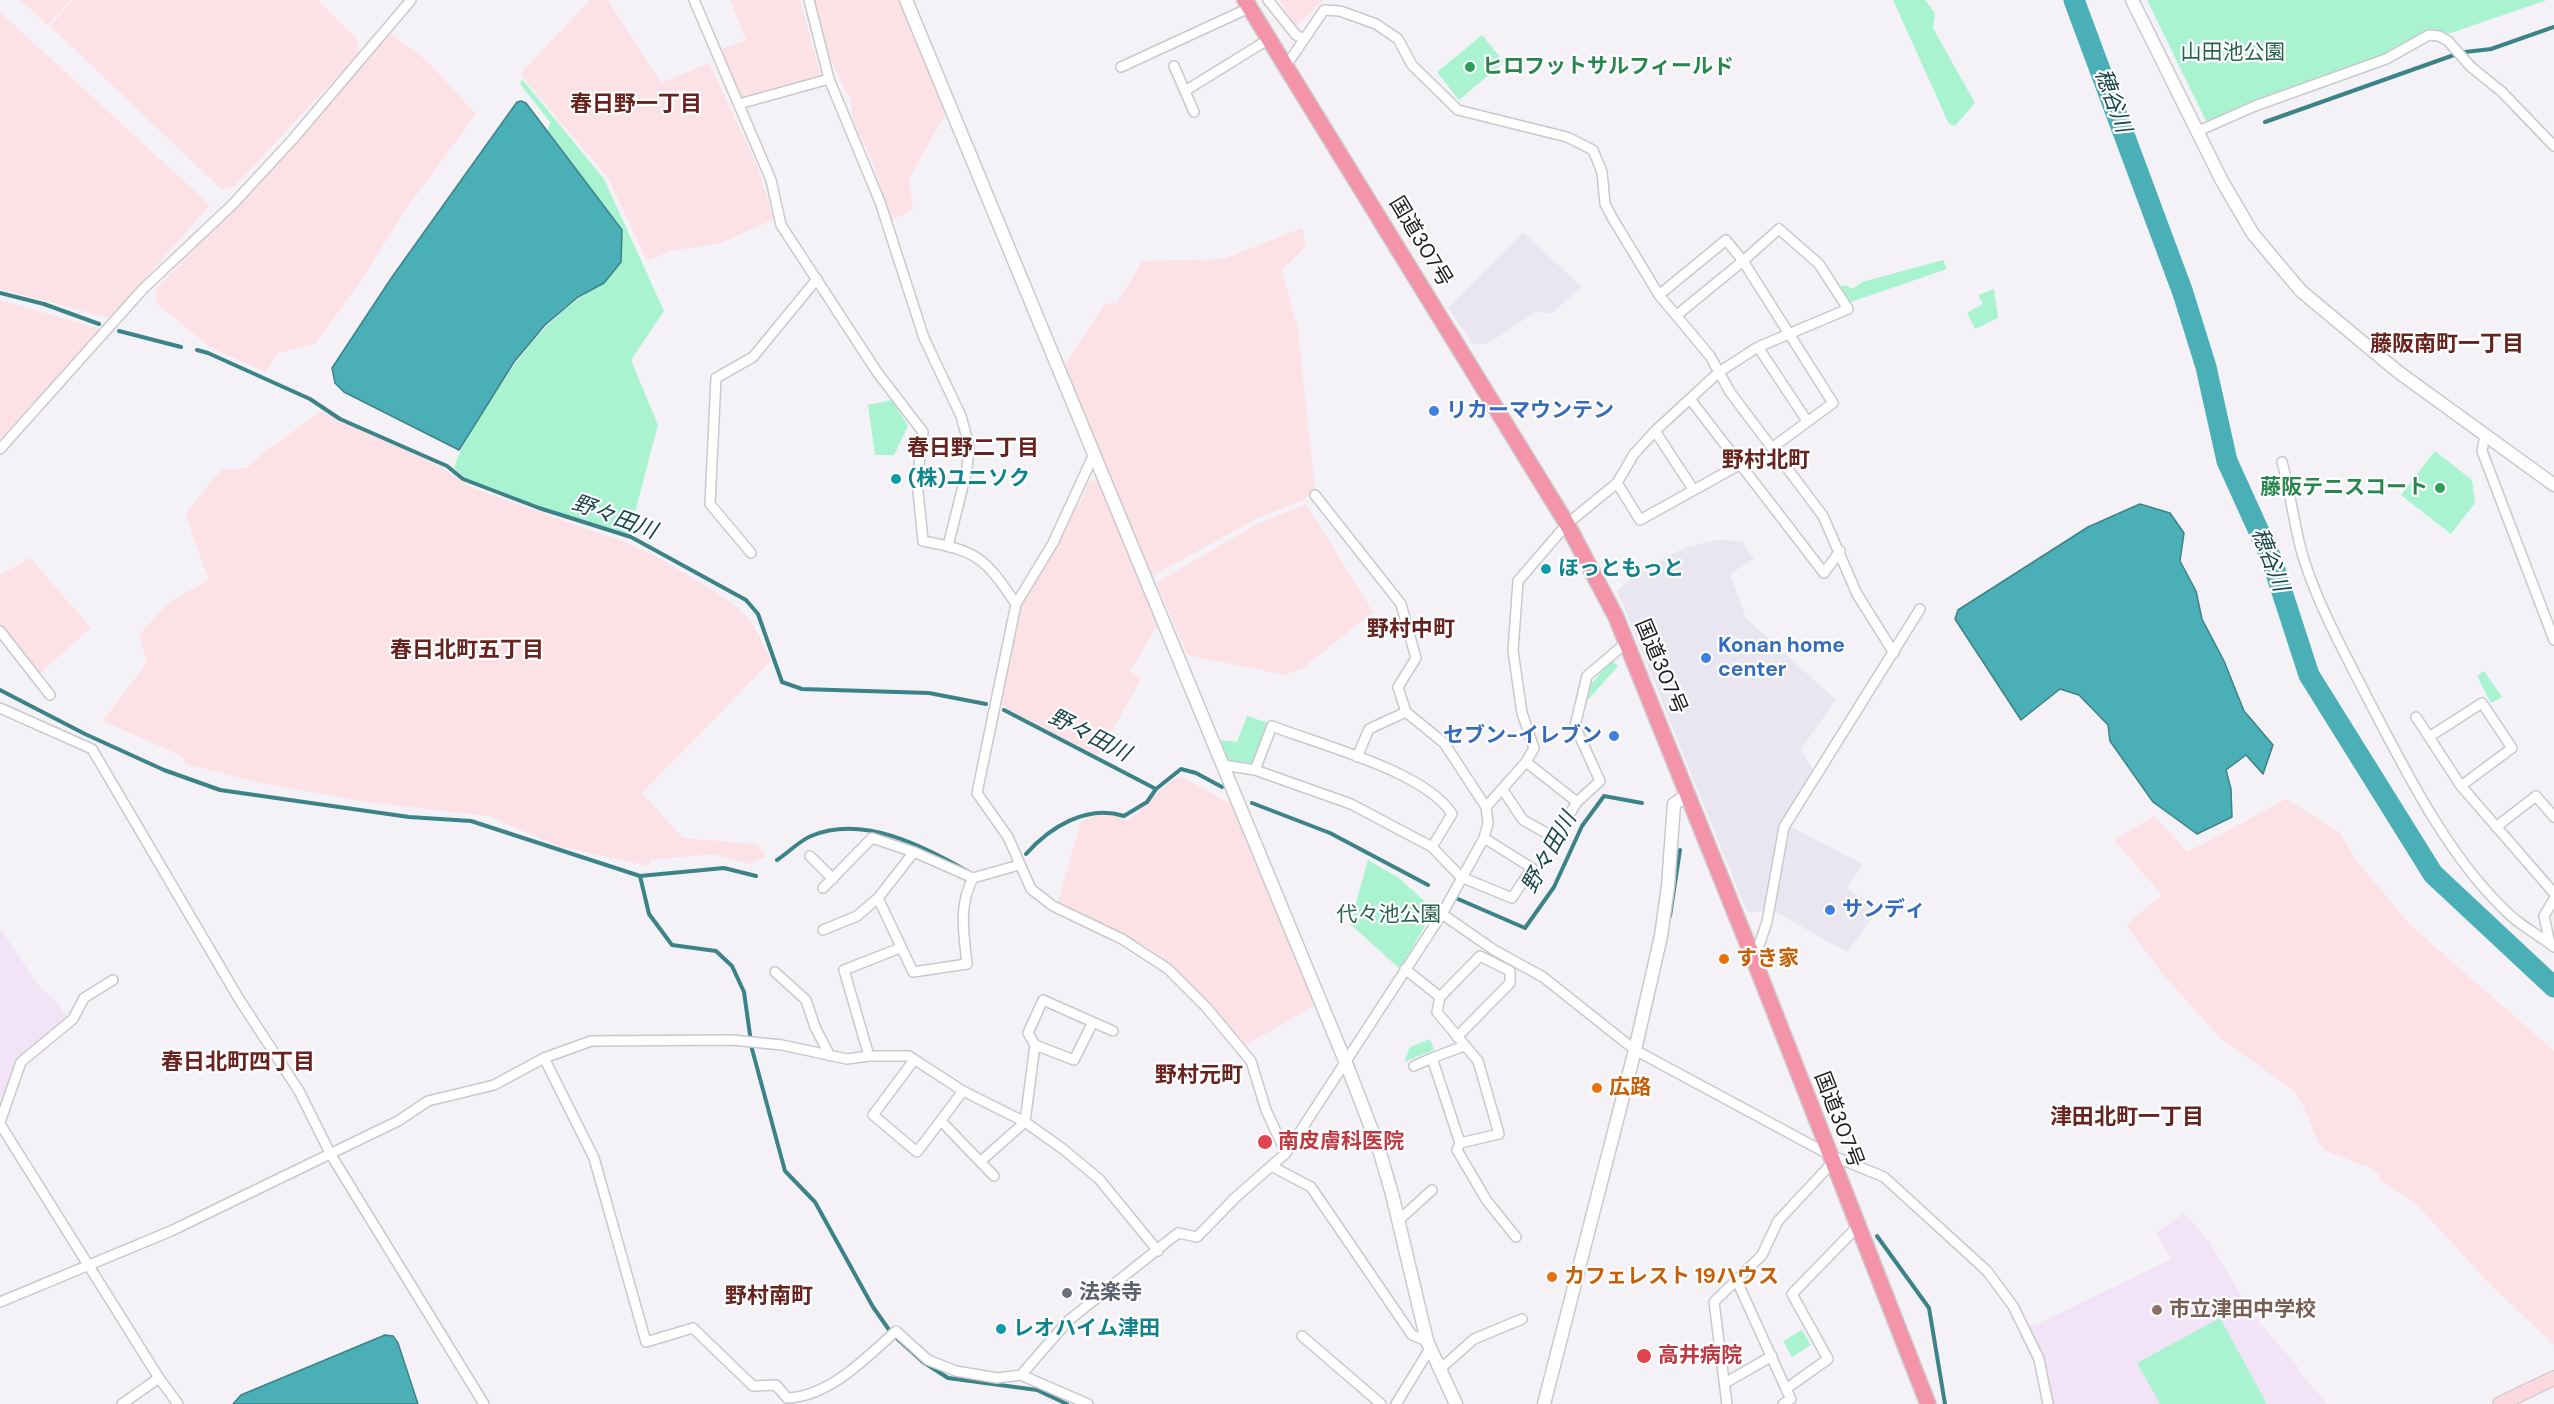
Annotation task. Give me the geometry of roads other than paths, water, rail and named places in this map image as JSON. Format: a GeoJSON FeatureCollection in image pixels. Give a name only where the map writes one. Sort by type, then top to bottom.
{"type":"FeatureCollection","features":[{"type":"Feature","properties":{"kind":"highway","name":"国道307号"},"geometry":{"type":"LineString","coordinates":[[1247,4],[1567,524],[1627,642],[1928,1404]]}},
{"type":"Feature","properties":{"kind":"main road"},"geometry":{"type":"LineString","coordinates":[[2500,1404],[2554,1378]]}},
{"type":"Feature","properties":{"kind":"street"},"geometry":{"type":"LineString","coordinates":[[0,449],[143,290],[231,205],[293,139],[411,0]]}},
{"type":"Feature","properties":{"kind":"street"},"geometry":{"type":"LineString","coordinates":[[694,0],[771,180],[781,225],[878,372],[923,432],[917,481],[923,541],[976,555],[998,577],[1016,604]]}},
{"type":"Feature","properties":{"kind":"street"},"geometry":{"type":"LineString","coordinates":[[809,0],[829,79],[880,202],[924,338],[961,416],[969,445],[967,470],[948,546]]}},
{"type":"Feature","properties":{"kind":"street"},"geometry":{"type":"LineString","coordinates":[[906,0],[1346,1064],[1378,1146],[1399,1220],[1429,1344],[1456,1404]]}},
{"type":"Feature","properties":{"kind":"street"},"geometry":{"type":"LineString","coordinates":[[1268,0],[1296,35],[1304,39]]}},
{"type":"Feature","properties":{"kind":"street"},"geometry":{"type":"LineString","coordinates":[[2132,0],[2196,132],[2253,234],[2301,291],[2397,371],[2554,485]]}},
{"type":"Feature","properties":{"kind":"street"},"geometry":{"type":"LineString","coordinates":[[1120,67],[1247,4]]}},
{"type":"Feature","properties":{"kind":"street"},"geometry":{"type":"LineString","coordinates":[[1286,66],[1324,10],[1357,17],[1376,24],[1398,39],[1413,65],[1458,111],[1567,137],[1593,150],[1602,172],[1605,204],[1659,296],[1710,356],[1719,372],[1823,516],[1857,594],[1894,653]]}},
{"type":"Feature","properties":{"kind":"street"},"geometry":{"type":"LineString","coordinates":[[2196,132],[2255,106],[2386,59],[2429,35],[2439,36],[2448,41],[2470,67],[2501,92],[2554,146]]}},
{"type":"Feature","properties":{"kind":"street"},"geometry":{"type":"LineString","coordinates":[[1185,91],[1269,39]]}},
{"type":"Feature","properties":{"kind":"street"},"geometry":{"type":"LineString","coordinates":[[1174,66],[1194,112]]}},
{"type":"Feature","properties":{"kind":"street"},"geometry":{"type":"LineString","coordinates":[[739,104],[829,79]]}},
{"type":"Feature","properties":{"kind":"street"},"geometry":{"type":"LineString","coordinates":[[1486,807],[1526,762],[1534,748],[1522,712],[1513,651],[1518,581],[1567,524],[1617,483],[1634,454],[1655,431],[1719,372],[1758,347],[1789,336],[1848,309],[1820,264],[1779,229],[1677,315]]}},
{"type":"Feature","properties":{"kind":"street"},"geometry":{"type":"LineString","coordinates":[[1659,296],[1726,240],[1743,261],[1833,403],[1773,447]]}},
{"type":"Feature","properties":{"kind":"street"},"geometry":{"type":"LineString","coordinates":[[751,553],[710,504],[716,378],[753,357],[817,279]]}},
{"type":"Feature","properties":{"kind":"street"},"geometry":{"type":"LineString","coordinates":[[1758,347],[1807,421]]}},
{"type":"Feature","properties":{"kind":"street"},"geometry":{"type":"LineString","coordinates":[[1690,399],[1824,573],[1840,552]]}},
{"type":"Feature","properties":{"kind":"street"},"geometry":{"type":"LineString","coordinates":[[1655,431],[1693,489]]}},
{"type":"Feature","properties":{"kind":"street"},"geometry":{"type":"LineString","coordinates":[[2485,435],[2482,451],[2554,639]]}},
{"type":"Feature","properties":{"kind":"street"},"geometry":{"type":"LineString","coordinates":[[1094,454],[1053,543],[1016,604],[977,793],[1008,837],[1031,889],[1053,906],[1126,942],[1170,971],[1206,1007],[1251,1061],[1266,1110],[1286,1153]]}},
{"type":"Feature","properties":{"kind":"street"},"geometry":{"type":"LineString","coordinates":[[2282,462],[2299,544],[2317,597],[2331,621],[2344,654],[2411,779],[2477,880],[2511,916],[2552,945]]}},
{"type":"Feature","properties":{"kind":"street"},"geometry":{"type":"LineString","coordinates":[[1617,483],[1640,520],[1739,465]]}},
{"type":"Feature","properties":{"kind":"street"},"geometry":{"type":"LineString","coordinates":[[1021,1375],[1068,1321],[1178,1233],[1197,1237],[1236,1197],[1273,1167],[1286,1153],[1442,914],[1484,838],[1488,823],[1486,807],[1444,743],[1406,712],[1398,687],[1416,658],[1401,604],[1315,495]]}},
{"type":"Feature","properties":{"kind":"street"},"geometry":{"type":"LineString","coordinates":[[1754,960],[1767,922],[1784,827],[1813,777],[1920,609]]}},
{"type":"Feature","properties":{"kind":"street"},"geometry":{"type":"LineString","coordinates":[[0,631],[50,694]]}},
{"type":"Feature","properties":{"kind":"street"},"geometry":{"type":"LineString","coordinates":[[1503,790],[1523,820],[1556,838],[1577,802],[1600,781],[1575,726],[1587,676],[1627,642]]}},
{"type":"Feature","properties":{"kind":"street"},"geometry":{"type":"LineString","coordinates":[[2429,737],[2482,703],[2512,748],[2461,786]]}},
{"type":"Feature","properties":{"kind":"street"},"geometry":{"type":"LineString","coordinates":[[0,708],[92,749],[239,999],[299,1090],[331,1155],[484,1404]]}},
{"type":"Feature","properties":{"kind":"street"},"geometry":{"type":"LineString","coordinates":[[1357,757],[1369,729],[1406,712]]}},
{"type":"Feature","properties":{"kind":"street"},"geometry":{"type":"LineString","coordinates":[[2416,717],[2461,786],[2554,893]]}},
{"type":"Feature","properties":{"kind":"street"},"geometry":{"type":"LineString","coordinates":[[1255,770],[1272,726],[1399,774],[1445,803],[1452,814],[1432,847]]}},
{"type":"Feature","properties":{"kind":"street"},"geometry":{"type":"LineString","coordinates":[[1526,762],[1577,802]]}},
{"type":"Feature","properties":{"kind":"street"},"geometry":{"type":"LineString","coordinates":[[1223,765],[1255,770],[1351,804],[1432,847],[1461,877],[1512,898],[1532,868],[1484,838]]}},
{"type":"Feature","properties":{"kind":"street"},"geometry":{"type":"LineString","coordinates":[[1544,1404],[1635,1050],[1661,936],[1668,886],[1674,804],[1689,795]]}},
{"type":"Feature","properties":{"kind":"street"},"geometry":{"type":"LineString","coordinates":[[2496,826],[2536,796],[2554,817]]}},
{"type":"Feature","properties":{"kind":"street"},"geometry":{"type":"LineString","coordinates":[[824,888],[872,838],[914,852],[973,878],[1019,865]]}},
{"type":"Feature","properties":{"kind":"street"},"geometry":{"type":"LineString","coordinates":[[823,930],[857,916],[878,898],[914,852]]}},
{"type":"Feature","properties":{"kind":"street"},"geometry":{"type":"LineString","coordinates":[[810,856],[833,879]]}},
{"type":"Feature","properties":{"kind":"street"},"geometry":{"type":"LineString","coordinates":[[878,898],[913,972],[967,964],[962,915],[966,891],[973,878]]}},
{"type":"Feature","properties":{"kind":"street"},"geometry":{"type":"LineString","coordinates":[[2552,945],[2544,916],[2554,898]]}},
{"type":"Feature","properties":{"kind":"street"},"geometry":{"type":"LineString","coordinates":[[1442,914],[1494,950],[1543,976],[1635,1050],[1830,1159],[1884,1177],[1987,1271],[2021,1319],[2039,1359],[2048,1404]]}},
{"type":"Feature","properties":{"kind":"street"},"geometry":{"type":"LineString","coordinates":[[869,1056],[844,970],[900,948]]}},
{"type":"Feature","properties":{"kind":"street"},"geometry":{"type":"LineString","coordinates":[[1457,1037],[1510,983],[1510,971],[1480,956],[1440,997],[1437,1012],[1464,1046],[1478,1061],[1499,1134],[1460,1143]]}},
{"type":"Feature","properties":{"kind":"street"},"geometry":{"type":"LineString","coordinates":[[1405,969],[1440,997]]}},
{"type":"Feature","properties":{"kind":"street"},"geometry":{"type":"LineString","coordinates":[[775,972],[806,1000],[815,1027],[830,1056]]}},
{"type":"Feature","properties":{"kind":"street"},"geometry":{"type":"LineString","coordinates":[[113,980],[84,998],[73,1019],[21,1062],[0,1123],[159,1378],[178,1404]]}},
{"type":"Feature","properties":{"kind":"street"},"geometry":{"type":"LineString","coordinates":[[981,1161],[1025,1122],[1035,1046],[1028,1033],[1043,1000],[1113,1031]]}},
{"type":"Feature","properties":{"kind":"street"},"geometry":{"type":"LineString","coordinates":[[1035,1046],[1074,1060],[1093,1022]]}},
{"type":"Feature","properties":{"kind":"street"},"geometry":{"type":"LineString","coordinates":[[0,1302],[171,1231],[331,1155],[398,1121],[428,1101],[494,1085],[544,1058],[591,1041],[743,1041],[847,1059],[869,1056],[909,1056],[963,1091],[1025,1122],[1100,1179],[1158,1251]]}},
{"type":"Feature","properties":{"kind":"street"},"geometry":{"type":"LineString","coordinates":[[1414,1066],[1464,1046]]}},
{"type":"Feature","properties":{"kind":"street"},"geometry":{"type":"LineString","coordinates":[[544,1058],[594,1158],[646,1342],[693,1328],[753,1386],[776,1385],[788,1398],[822,1388],[843,1375],[892,1334],[917,1348],[928,1360],[956,1371],[997,1378],[1021,1375],[1088,1404]]}},
{"type":"Feature","properties":{"kind":"street"},"geometry":{"type":"LineString","coordinates":[[1432,1058],[1460,1143],[1457,1150],[1487,1201],[1516,1237]]}},
{"type":"Feature","properties":{"kind":"street"},"geometry":{"type":"LineString","coordinates":[[914,1060],[873,1115],[917,1152],[963,1091]]}},
{"type":"Feature","properties":{"kind":"street"},"geometry":{"type":"LineString","coordinates":[[941,1121],[994,1176]]}},
{"type":"Feature","properties":{"kind":"street"},"geometry":{"type":"LineString","coordinates":[[1727,1404],[1714,1302],[1762,1256],[1778,1221],[1816,1181],[1830,1159]]}},
{"type":"Feature","properties":{"kind":"street"},"geometry":{"type":"LineString","coordinates":[[1273,1167],[1311,1187],[1412,1335],[1429,1344]]}},
{"type":"Feature","properties":{"kind":"street"},"geometry":{"type":"LineString","coordinates":[[1399,1220],[1432,1190]]}},
{"type":"Feature","properties":{"kind":"street"},"geometry":{"type":"LineString","coordinates":[[1786,1389],[1828,1359],[1792,1294],[1857,1223]]}},
{"type":"Feature","properties":{"kind":"street"},"geometry":{"type":"LineString","coordinates":[[1736,1279],[1791,1399],[1782,1404]]}},
{"type":"Feature","properties":{"kind":"street"},"geometry":{"type":"LineString","coordinates":[[1439,1370],[1474,1339],[1522,1319]]}},
{"type":"Feature","properties":{"kind":"street"},"geometry":{"type":"LineString","coordinates":[[1302,1336],[1381,1404]]}},
{"type":"Feature","properties":{"kind":"street"},"geometry":{"type":"LineString","coordinates":[[1396,1404],[1429,1344]]}},
{"type":"Feature","properties":{"kind":"street"},"geometry":{"type":"LineString","coordinates":[[1725,1383],[1772,1356]]}},
{"type":"Feature","properties":{"kind":"street"},"geometry":{"type":"LineString","coordinates":[[122,1404],[159,1378]]}},
{"type":"Feature","properties":{"kind":"water"},"geometry":{"type":"Polygon","coordinates":[[[517,102],[526,103],[622,230],[621,262],[604,283],[578,297],[545,325],[514,362],[459,450],[344,392],[335,383],[332,368],[392,277],[517,102]]]}},
{"type":"Feature","properties":{"kind":"water"},"geometry":{"type":"Polygon","coordinates":[[[2140,504],[2170,513],[2184,533],[2180,561],[2196,591],[2202,619],[2224,661],[2244,711],[2273,745],[2263,774],[2246,755],[2226,770],[2231,789],[2232,817],[2197,834],[2153,802],[2110,741],[2108,725],[2079,695],[2060,689],[2021,720],[1955,619],[1958,610],[2088,527],[2140,504]]]}},
{"type":"Feature","properties":{"kind":"water"},"geometry":{"type":"Polygon","coordinates":[[[385,1335],[393,1336],[398,1343],[418,1404],[233,1404],[241,1395],[385,1335]]]}},
{"type":"Feature","properties":{"kind":"waterway","name":"穂谷川"},"geometry":{"type":"LineString","coordinates":[[2074,0],[2183,293],[2206,367],[2227,461],[2271,558],[2309,675],[2433,874],[2554,987]]}},
{"type":"Feature","properties":{"kind":"waterway"},"geometry":{"type":"LineString","coordinates":[[2465,52],[2491,49],[2554,27]]}},
{"type":"Feature","properties":{"kind":"waterway"},"geometry":{"type":"LineString","coordinates":[[2265,122],[2454,55]]}},
{"type":"Feature","properties":{"kind":"waterway","name":"野々田川"},"geometry":{"type":"LineString","coordinates":[[0,293],[44,304],[99,324]]}},
{"type":"Feature","properties":{"kind":"waterway","name":"野々田川"},"geometry":{"type":"LineString","coordinates":[[119,331],[181,347]]}},
{"type":"Feature","properties":{"kind":"waterway","name":"野々田川"},"geometry":{"type":"LineString","coordinates":[[197,350],[310,399],[340,419],[447,466],[463,479],[539,508],[631,537],[746,600],[758,614],[782,682],[802,689],[929,693],[986,704]]}},
{"type":"Feature","properties":{"kind":"waterway"},"geometry":{"type":"LineString","coordinates":[[0,690],[85,734],[164,770],[220,790],[409,817],[471,821],[640,876],[724,868],[756,876]]}},
{"type":"Feature","properties":{"kind":"waterway","name":"野々田川"},"geometry":{"type":"LineString","coordinates":[[1004,710],[1156,789]]}},
{"type":"Feature","properties":{"kind":"waterway"},"geometry":{"type":"LineString","coordinates":[[1026,854],[1046,835],[1070,820],[1096,813],[1124,816],[1147,802],[1156,789],[1181,769],[1196,773],[1222,787]]}},
{"type":"Feature","properties":{"kind":"waterway","name":"野々田川"},"geometry":{"type":"LineString","coordinates":[[1458,899],[1525,928],[1554,887],[1582,826],[1604,796],[1642,803]]}},
{"type":"Feature","properties":{"kind":"waterway","name":"野々田川"},"geometry":{"type":"LineString","coordinates":[[1252,803],[1330,833],[1428,885]]}},
{"type":"Feature","properties":{"kind":"waterway"},"geometry":{"type":"LineString","coordinates":[[777,860],[811,836],[831,830],[851,829],[871,831],[912,843],[967,871]]}},
{"type":"Feature","properties":{"kind":"waterway","name":"野々田川"},"geometry":{"type":"LineString","coordinates":[[1670,916],[1680,850]]}},
{"type":"Feature","properties":{"kind":"waterway"},"geometry":{"type":"LineString","coordinates":[[640,876],[649,914],[672,945],[716,951],[732,966],[744,992],[752,1049],[785,1171],[815,1202],[873,1307],[892,1334],[923,1362],[948,1378],[1037,1390],[1067,1404]]}},
{"type":"Feature","properties":{"kind":"waterway","name":"野々田川"},"geometry":{"type":"LineString","coordinates":[[1877,1236],[1929,1308],[1945,1404]]}},
{"type":"Feature","properties":{"kind":"place","name":"ヒロフットサルフィールド"},"geometry":{"type":"Point","coordinates":[1470,67]}},
{"type":"Feature","properties":{"kind":"place","name":"リカーマウンテン"},"geometry":{"type":"Point","coordinates":[1434,411]}},
{"type":"Feature","properties":{"kind":"place","name":"(株)ユニソク"},"geometry":{"type":"Point","coordinates":[896,479]}},
{"type":"Feature","properties":{"kind":"place","name":"藤阪テニスコート"},"geometry":{"type":"Point","coordinates":[2440,488]}},
{"type":"Feature","properties":{"kind":"place","name":"ほっともっと"},"geometry":{"type":"Point","coordinates":[1546,569]}},
{"type":"Feature","properties":{"kind":"place","name":"Konan home center"},"geometry":{"type":"Point","coordinates":[1706,658]}},
{"type":"Feature","properties":{"kind":"place","name":"セブン-イレブン"},"geometry":{"type":"Point","coordinates":[1614,736]}},
{"type":"Feature","properties":{"kind":"place","name":"サンディ"},"geometry":{"type":"Point","coordinates":[1830,910]}},
{"type":"Feature","properties":{"kind":"place","name":"すき家"},"geometry":{"type":"Point","coordinates":[1724,959]}},
{"type":"Feature","properties":{"kind":"place","name":"広路"},"geometry":{"type":"Point","coordinates":[1597,1088]}},
{"type":"Feature","properties":{"kind":"place","name":"南皮膚科医院"},"geometry":{"type":"Point","coordinates":[1265,1142]}},
{"type":"Feature","properties":{"kind":"place","name":"カフェレスト 19ハウス"},"geometry":{"type":"Point","coordinates":[1552,1277]}},
{"type":"Feature","properties":{"kind":"place","name":"法楽寺"},"geometry":{"type":"Point","coordinates":[1067,1293]}},
{"type":"Feature","properties":{"kind":"place","name":"市立津田中学校"},"geometry":{"type":"Point","coordinates":[2157,1310]}},
{"type":"Feature","properties":{"kind":"place","name":"レオハイム津田"},"geometry":{"type":"Point","coordinates":[1001,1329]}},
{"type":"Feature","properties":{"kind":"place","name":"高井病院"},"geometry":{"type":"Point","coordinates":[1644,1356]}},
{"type":"Feature","properties":{"kind":"district","name":"春日野一丁目"},"geometry":{"type":"Point","coordinates":[636,105]}},
{"type":"Feature","properties":{"kind":"district","name":"藤阪南町一丁目"},"geometry":{"type":"Point","coordinates":[2447,345]}},
{"type":"Feature","properties":{"kind":"district","name":"春日野二丁目"},"geometry":{"type":"Point","coordinates":[973,449]}},
{"type":"Feature","properties":{"kind":"district","name":"野村北町"},"geometry":{"type":"Point","coordinates":[1766,461]}},
{"type":"Feature","properties":{"kind":"district","name":"野村中町"},"geometry":{"type":"Point","coordinates":[1411,630]}},
{"type":"Feature","properties":{"kind":"district","name":"春日北町五丁目"},"geometry":{"type":"Point","coordinates":[467,651]}},
{"type":"Feature","properties":{"kind":"district","name":"春日北町四丁目"},"geometry":{"type":"Point","coordinates":[238,1063]}},
{"type":"Feature","properties":{"kind":"district","name":"野村元町"},"geometry":{"type":"Point","coordinates":[1199,1076]}},
{"type":"Feature","properties":{"kind":"district","name":"津田北町一丁目"},"geometry":{"type":"Point","coordinates":[2127,1118]}},
{"type":"Feature","properties":{"kind":"district","name":"野村南町"},"geometry":{"type":"Point","coordinates":[769,1297]}},
{"type":"Feature","properties":{"kind":"park label","name":"山田池公園"},"geometry":{"type":"Point","coordinates":[2233,53]}},
{"type":"Feature","properties":{"kind":"park label","name":"代々池公園"},"geometry":{"type":"Point","coordinates":[1389,915]}}]}
